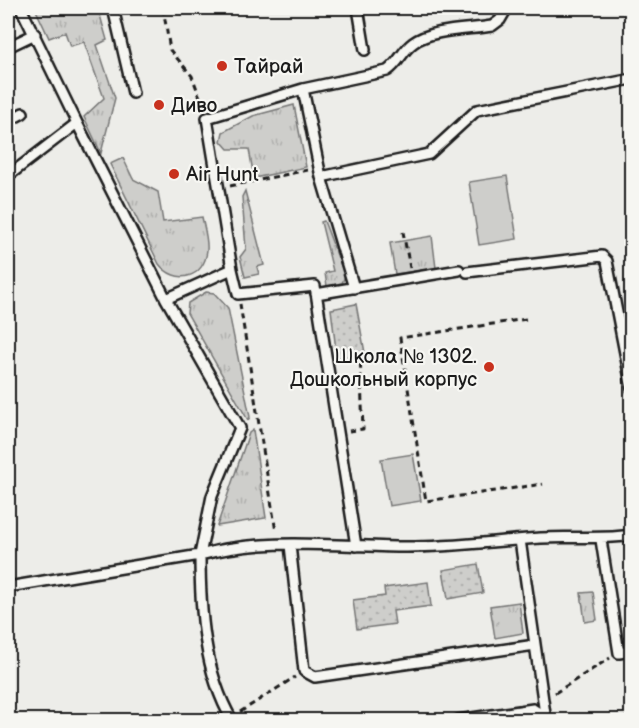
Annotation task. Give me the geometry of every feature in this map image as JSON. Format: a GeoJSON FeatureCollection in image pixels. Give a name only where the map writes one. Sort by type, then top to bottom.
{"type":"FeatureCollection","features":[{"type":"Feature","properties":{"kind":"lane"},"geometry":{"type":"LineString","coordinates":[[21,8],[166,299],[240,428],[212,496],[200,555],[205,635],[222,703],[232,720]]}},
{"type":"Feature","properties":{"kind":"lane"},"geometry":{"type":"LineString","coordinates":[[113,8],[134,93]]}},
{"type":"Feature","properties":{"kind":"lane"},"geometry":{"type":"LineString","coordinates":[[358,8],[365,50]]}},
{"type":"Feature","properties":{"kind":"lane"},"geometry":{"type":"LineString","coordinates":[[356,546],[315,286],[238,294],[207,118],[303,89],[387,71],[397,64],[407,48],[424,37],[492,26],[500,20],[507,8]]}},
{"type":"Feature","properties":{"kind":"lane"},"geometry":{"type":"LineString","coordinates":[[8,47],[35,34]]}},
{"type":"Feature","properties":{"kind":"lane"},"geometry":{"type":"LineString","coordinates":[[320,172],[429,154],[477,110],[632,79]]}},
{"type":"Feature","properties":{"kind":"lane"},"geometry":{"type":"LineString","coordinates":[[303,89],[320,172],[354,288]]}},
{"type":"Feature","properties":{"kind":"lane"},"geometry":{"type":"LineString","coordinates":[[8,121],[23,113]]}},
{"type":"Feature","properties":{"kind":"lane"},"geometry":{"type":"LineString","coordinates":[[8,176],[77,123]]}},
{"type":"Feature","properties":{"kind":"lane"},"geometry":{"type":"LineString","coordinates":[[316,294],[463,271],[602,256],[607,261],[632,389]]}},
{"type":"Feature","properties":{"kind":"lane"},"geometry":{"type":"LineString","coordinates":[[166,299],[232,269]]}},
{"type":"Feature","properties":{"kind":"lane"},"geometry":{"type":"LineString","coordinates":[[8,587],[220,550],[278,545],[404,547],[558,537],[601,540],[632,535]]}},
{"type":"Feature","properties":{"kind":"lane"},"geometry":{"type":"LineString","coordinates":[[520,540],[543,700],[548,717]]}},
{"type":"Feature","properties":{"kind":"lane"},"geometry":{"type":"LineString","coordinates":[[601,540],[619,653],[632,651]]}},
{"type":"Feature","properties":{"kind":"lane"},"geometry":{"type":"LineString","coordinates":[[290,544],[304,671],[315,677],[535,645]]}},
{"type":"Feature","properties":{"kind":"lane"},"geometry":{"type":"LineString","coordinates":[[458,720],[532,709],[548,717]]}},
{"type":"Feature","properties":{"kind":"path"},"geometry":{"type":"LineString","coordinates":[[163,8],[170,50],[192,76],[207,118]]}},
{"type":"Feature","properties":{"kind":"path"},"geometry":{"type":"LineString","coordinates":[[219,188],[320,172]]}},
{"type":"Feature","properties":{"kind":"path"},"geometry":{"type":"LineString","coordinates":[[403,232],[412,278]]}},
{"type":"Feature","properties":{"kind":"path"},"geometry":{"type":"LineString","coordinates":[[238,294],[278,545]]}},
{"type":"Feature","properties":{"kind":"path"},"geometry":{"type":"LineString","coordinates":[[526,319],[400,338],[426,501],[543,484]]}},
{"type":"Feature","properties":{"kind":"path"},"geometry":{"type":"LineString","coordinates":[[337,434],[363,429],[360,354]]}},
{"type":"Feature","properties":{"kind":"path"},"geometry":{"type":"LineString","coordinates":[[543,700],[619,653]]}},
{"type":"Feature","properties":{"kind":"path"},"geometry":{"type":"LineString","coordinates":[[239,713],[304,671]]}},
{"type":"Feature","properties":{"kind":"path"},"geometry":{"type":"LineString","coordinates":[[613,720],[632,717]]}},
{"type":"Feature","properties":{"kind":"green space"},"geometry":{"type":"Polygon","coordinates":[[[35,8],[98,8],[107,40],[97,45],[115,98],[101,153],[84,117],[104,98],[84,42],[70,46],[65,32],[49,38],[35,8]]]}},
{"type":"Feature","properties":{"kind":"green space"},"geometry":{"type":"Polygon","coordinates":[[[294,105],[306,167],[254,178],[249,149],[228,149],[221,141],[223,132],[253,116],[294,105]]]}},
{"type":"Feature","properties":{"kind":"green space"},"geometry":{"type":"Polygon","coordinates":[[[123,158],[133,179],[158,192],[163,222],[202,217],[207,250],[205,260],[195,273],[181,277],[173,275],[159,264],[110,164],[123,158]]]}},
{"type":"Feature","properties":{"kind":"green space"},"geometry":{"type":"Polygon","coordinates":[[[507,176],[517,239],[479,245],[469,182],[507,176]]]}},
{"type":"Feature","properties":{"kind":"green space"},"geometry":{"type":"Polygon","coordinates":[[[245,191],[264,265],[257,267],[259,274],[245,277],[240,257],[246,249],[242,197],[245,191]]]}},
{"type":"Feature","properties":{"kind":"green space"},"geometry":{"type":"Polygon","coordinates":[[[324,221],[345,276],[342,283],[327,286],[325,273],[333,271],[321,222],[324,221]]]}},
{"type":"Feature","properties":{"kind":"green space"},"geometry":{"type":"Polygon","coordinates":[[[432,236],[436,268],[395,274],[390,243],[432,236]]]}},
{"type":"Feature","properties":{"kind":"green space"},"geometry":{"type":"Polygon","coordinates":[[[206,292],[214,293],[228,308],[250,417],[248,420],[187,313],[188,303],[206,292]]]}},
{"type":"Feature","properties":{"kind":"green space"},"geometry":{"type":"Polygon","coordinates":[[[356,304],[365,353],[337,358],[331,309],[356,304]]]}},
{"type":"Feature","properties":{"kind":"green space"},"geometry":{"type":"Polygon","coordinates":[[[253,430],[266,518],[217,526],[249,433],[253,430]]]}},
{"type":"Feature","properties":{"kind":"green space"},"geometry":{"type":"Polygon","coordinates":[[[413,454],[421,501],[389,506],[381,459],[413,454]]]}},
{"type":"Feature","properties":{"kind":"green space"},"geometry":{"type":"Polygon","coordinates":[[[478,564],[483,593],[448,599],[443,570],[478,564]]]}},
{"type":"Feature","properties":{"kind":"green space"},"geometry":{"type":"Polygon","coordinates":[[[428,582],[431,606],[393,611],[395,624],[357,629],[353,600],[385,596],[384,588],[428,582]]]}},
{"type":"Feature","properties":{"kind":"green space"},"geometry":{"type":"Polygon","coordinates":[[[593,592],[597,620],[585,622],[581,593],[593,592]]]}},
{"type":"Feature","properties":{"kind":"green space"},"geometry":{"type":"Polygon","coordinates":[[[519,602],[523,633],[495,638],[490,606],[519,602]]]}},
{"type":"Feature","properties":{"kind":"place","name":"Тайрай"},"geometry":{"type":"Point","coordinates":[222,66]}},
{"type":"Feature","properties":{"kind":"place","name":"Диво"},"geometry":{"type":"Point","coordinates":[159,105]}},
{"type":"Feature","properties":{"kind":"place","name":"Air Hunt"},"geometry":{"type":"Point","coordinates":[174,174]}},
{"type":"Feature","properties":{"kind":"place","name":"Школа № 1302. Дошкольный корпус"},"geometry":{"type":"Point","coordinates":[489,367]}}]}
